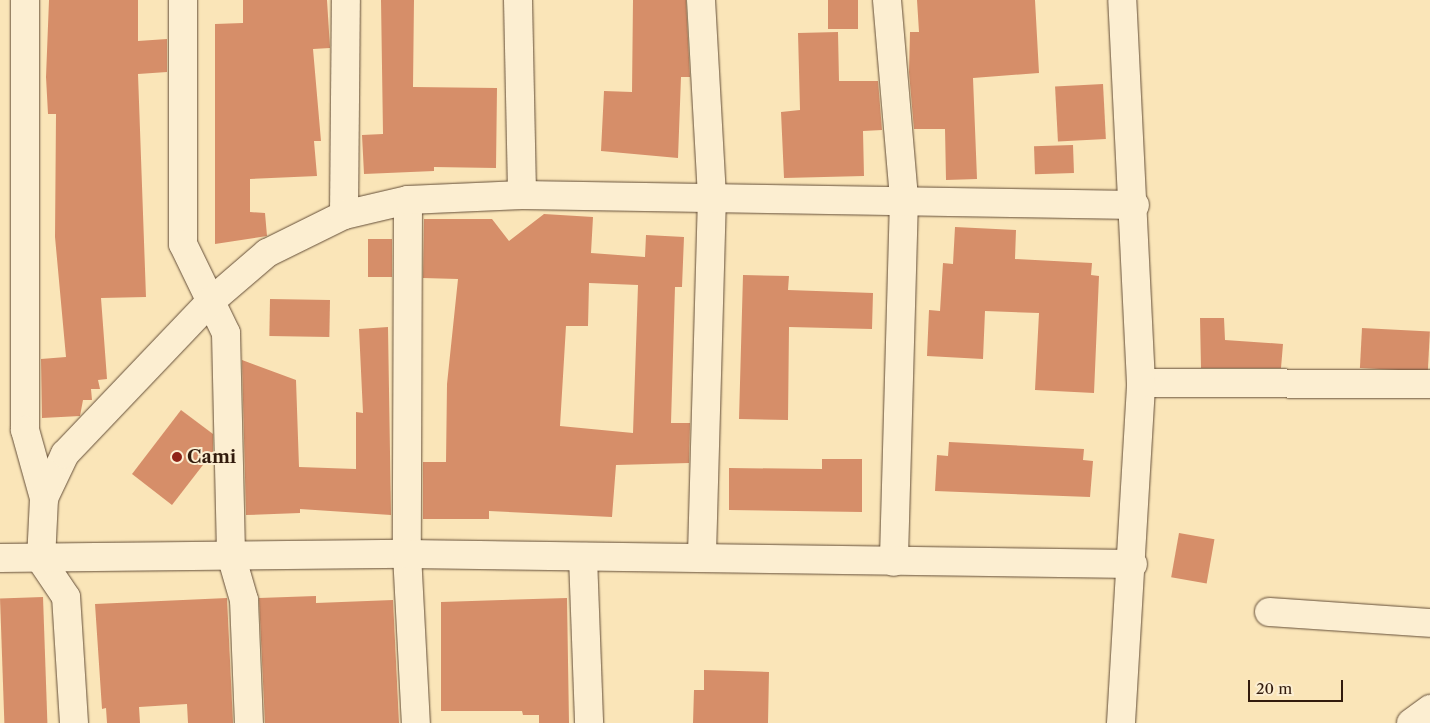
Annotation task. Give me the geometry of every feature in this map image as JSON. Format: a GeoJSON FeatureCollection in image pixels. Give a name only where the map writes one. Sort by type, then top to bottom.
{"type":"FeatureCollection","features":[{"type":"Feature","properties":{"kind":"street"},"geometry":{"type":"LineString","coordinates":[[25,0],[25,430],[44,498],[41,560],[66,597],[74,723]]}},
{"type":"Feature","properties":{"kind":"street"},"geometry":{"type":"LineString","coordinates":[[183,0],[183,244],[226,333],[231,555],[244,600],[249,723]]}},
{"type":"Feature","properties":{"kind":"street"},"geometry":{"type":"LineString","coordinates":[[344,215],[346,0]]}},
{"type":"Feature","properties":{"kind":"street"},"geometry":{"type":"LineString","coordinates":[[518,0],[522,195]]}},
{"type":"Feature","properties":{"kind":"street"},"geometry":{"type":"LineString","coordinates":[[701,0],[712,196],[702,558]]}},
{"type":"Feature","properties":{"kind":"street"},"geometry":{"type":"LineString","coordinates":[[887,0],[904,199],[894,562]]}},
{"type":"Feature","properties":{"kind":"street"},"geometry":{"type":"LineString","coordinates":[[1121,723],[1133,564],[1141,383],[1136,205],[1122,0]]}},
{"type":"Feature","properties":{"kind":"street"},"geometry":{"type":"LineString","coordinates":[[44,498],[65,454],[210,302],[267,253],[344,215],[408,200],[522,195],[904,199],[1136,205]]}},
{"type":"Feature","properties":{"kind":"street"},"geometry":{"type":"LineString","coordinates":[[408,200],[407,554],[416,723]]}},
{"type":"Feature","properties":{"kind":"street"},"geometry":{"type":"LineString","coordinates":[[1141,383],[1430,384]]}},
{"type":"Feature","properties":{"kind":"street"},"geometry":{"type":"LineString","coordinates":[[0,558],[41,560],[231,555],[407,554],[1133,564]]}},
{"type":"Feature","properties":{"kind":"street"},"geometry":{"type":"LineString","coordinates":[[583,557],[589,723]]}},
{"type":"Feature","properties":{"kind":"street"},"geometry":{"type":"LineString","coordinates":[[1269,612],[1430,623]]}},
{"type":"Feature","properties":{"kind":"street"},"geometry":{"type":"LineString","coordinates":[[1411,723],[1430,709]]}},
{"type":"Feature","properties":{"kind":"building"},"geometry":{"type":"Polygon","coordinates":[[[49,0],[138,0],[138,41],[167,39],[167,72],[138,74],[146,297],[101,298],[107,379],[98,380],[100,389],[91,389],[92,400],[83,400],[80,416],[42,418],[41,359],[66,357],[55,237],[56,114],[48,114],[46,77],[49,0]]]}},
{"type":"Feature","properties":{"kind":"building"},"geometry":{"type":"Polygon","coordinates":[[[243,0],[327,0],[330,48],[313,49],[321,141],[314,141],[317,176],[250,179],[250,212],[265,213],[267,236],[215,244],[215,24],[243,23],[243,0]]]}},
{"type":"Feature","properties":{"kind":"building"},"geometry":{"type":"Polygon","coordinates":[[[381,0],[414,0],[413,87],[497,88],[496,168],[434,167],[434,171],[364,174],[362,135],[383,134],[381,0]]]}},
{"type":"Feature","properties":{"kind":"building"},"geometry":{"type":"Polygon","coordinates":[[[633,0],[686,0],[690,77],[681,77],[678,158],[601,151],[604,91],[632,92],[633,0]]]}},
{"type":"Feature","properties":{"kind":"building"},"geometry":{"type":"Polygon","coordinates":[[[828,0],[858,0],[858,29],[828,29],[828,0]]]}},
{"type":"Feature","properties":{"kind":"building"},"geometry":{"type":"Polygon","coordinates":[[[917,0],[1035,0],[1039,73],[973,78],[977,179],[946,180],[945,129],[914,129],[909,72],[910,32],[919,32],[917,0]]]}},
{"type":"Feature","properties":{"kind":"building"},"geometry":{"type":"Polygon","coordinates":[[[838,32],[839,81],[878,81],[882,130],[863,131],[864,176],[784,178],[781,112],[800,110],[798,33],[838,32]]]}},
{"type":"Feature","properties":{"kind":"building"},"geometry":{"type":"Polygon","coordinates":[[[1103,84],[1106,139],[1058,141],[1055,87],[1103,84]]]}},
{"type":"Feature","properties":{"kind":"building"},"geometry":{"type":"Polygon","coordinates":[[[1073,145],[1074,173],[1035,174],[1034,146],[1073,145]]]}},
{"type":"Feature","properties":{"kind":"building"},"geometry":{"type":"Polygon","coordinates":[[[544,214],[593,217],[591,253],[645,257],[646,235],[684,237],[682,287],[675,287],[671,423],[690,423],[689,463],[616,465],[612,517],[489,511],[489,519],[423,519],[423,462],[446,462],[447,384],[458,279],[423,278],[424,219],[492,219],[509,241],[544,214]],[[589,283],[588,326],[566,326],[560,426],[633,433],[638,285],[589,283]]]}},
{"type":"Feature","properties":{"kind":"building"},"geometry":{"type":"Polygon","coordinates":[[[955,227],[1016,230],[1015,259],[1092,263],[1091,275],[1099,276],[1094,393],[1035,390],[1039,313],[985,311],[983,359],[927,356],[929,310],[940,311],[943,263],[953,264],[955,227]]]}},
{"type":"Feature","properties":{"kind":"building"},"geometry":{"type":"Polygon","coordinates":[[[368,239],[392,239],[392,277],[368,277],[368,239]]]}},
{"type":"Feature","properties":{"kind":"building"},"geometry":{"type":"Polygon","coordinates":[[[743,275],[789,276],[788,290],[873,293],[872,329],[789,327],[788,420],[739,419],[743,275]]]}},
{"type":"Feature","properties":{"kind":"building"},"geometry":{"type":"Polygon","coordinates":[[[270,299],[330,300],[329,337],[269,336],[270,299]]]}},
{"type":"Feature","properties":{"kind":"building"},"geometry":{"type":"Polygon","coordinates":[[[1200,318],[1224,318],[1225,340],[1283,344],[1281,368],[1201,368],[1200,318]]]}},
{"type":"Feature","properties":{"kind":"building"},"geometry":{"type":"Polygon","coordinates":[[[388,327],[391,515],[300,509],[300,513],[246,515],[242,360],[296,380],[299,467],[356,469],[356,412],[363,413],[359,329],[388,327]]]}},
{"type":"Feature","properties":{"kind":"building"},"geometry":{"type":"Polygon","coordinates":[[[1362,328],[1430,332],[1428,372],[1360,368],[1362,328]]]}},
{"type":"Feature","properties":{"kind":"building","name":"Cami"},"geometry":{"type":"Polygon","coordinates":[[[181,410],[213,434],[213,452],[172,505],[132,474],[181,410]]]}},
{"type":"Feature","properties":{"kind":"building"},"geometry":{"type":"Polygon","coordinates":[[[949,442],[1084,449],[1083,460],[1093,461],[1090,497],[935,491],[937,455],[948,456],[949,442]]]}},
{"type":"Feature","properties":{"kind":"building"},"geometry":{"type":"Polygon","coordinates":[[[822,459],[862,459],[862,512],[729,510],[729,468],[822,469],[822,459]]]}},
{"type":"Feature","properties":{"kind":"building"},"geometry":{"type":"Polygon","coordinates":[[[1179,533],[1214,539],[1207,584],[1171,577],[1179,533]]]}},
{"type":"Feature","properties":{"kind":"building"},"geometry":{"type":"Polygon","coordinates":[[[316,596],[316,603],[393,600],[399,723],[265,723],[259,598],[316,596]]]}},
{"type":"Feature","properties":{"kind":"building"},"geometry":{"type":"Polygon","coordinates":[[[43,597],[47,723],[4,723],[0,599],[43,597]]]}},
{"type":"Feature","properties":{"kind":"building"},"geometry":{"type":"Polygon","coordinates":[[[227,598],[233,723],[188,723],[187,704],[139,707],[140,723],[107,723],[106,708],[102,709],[95,604],[227,598]]]}},
{"type":"Feature","properties":{"kind":"building"},"geometry":{"type":"Polygon","coordinates":[[[567,598],[569,723],[539,723],[539,715],[523,715],[522,711],[441,711],[441,602],[567,598]]]}},
{"type":"Feature","properties":{"kind":"building"},"geometry":{"type":"Polygon","coordinates":[[[704,670],[769,672],[768,723],[693,723],[694,690],[704,690],[704,670]]]}},
{"type":"Feature","properties":{"kind":"place","name":"Cami"},"geometry":{"type":"Point","coordinates":[177,457]}}]}
